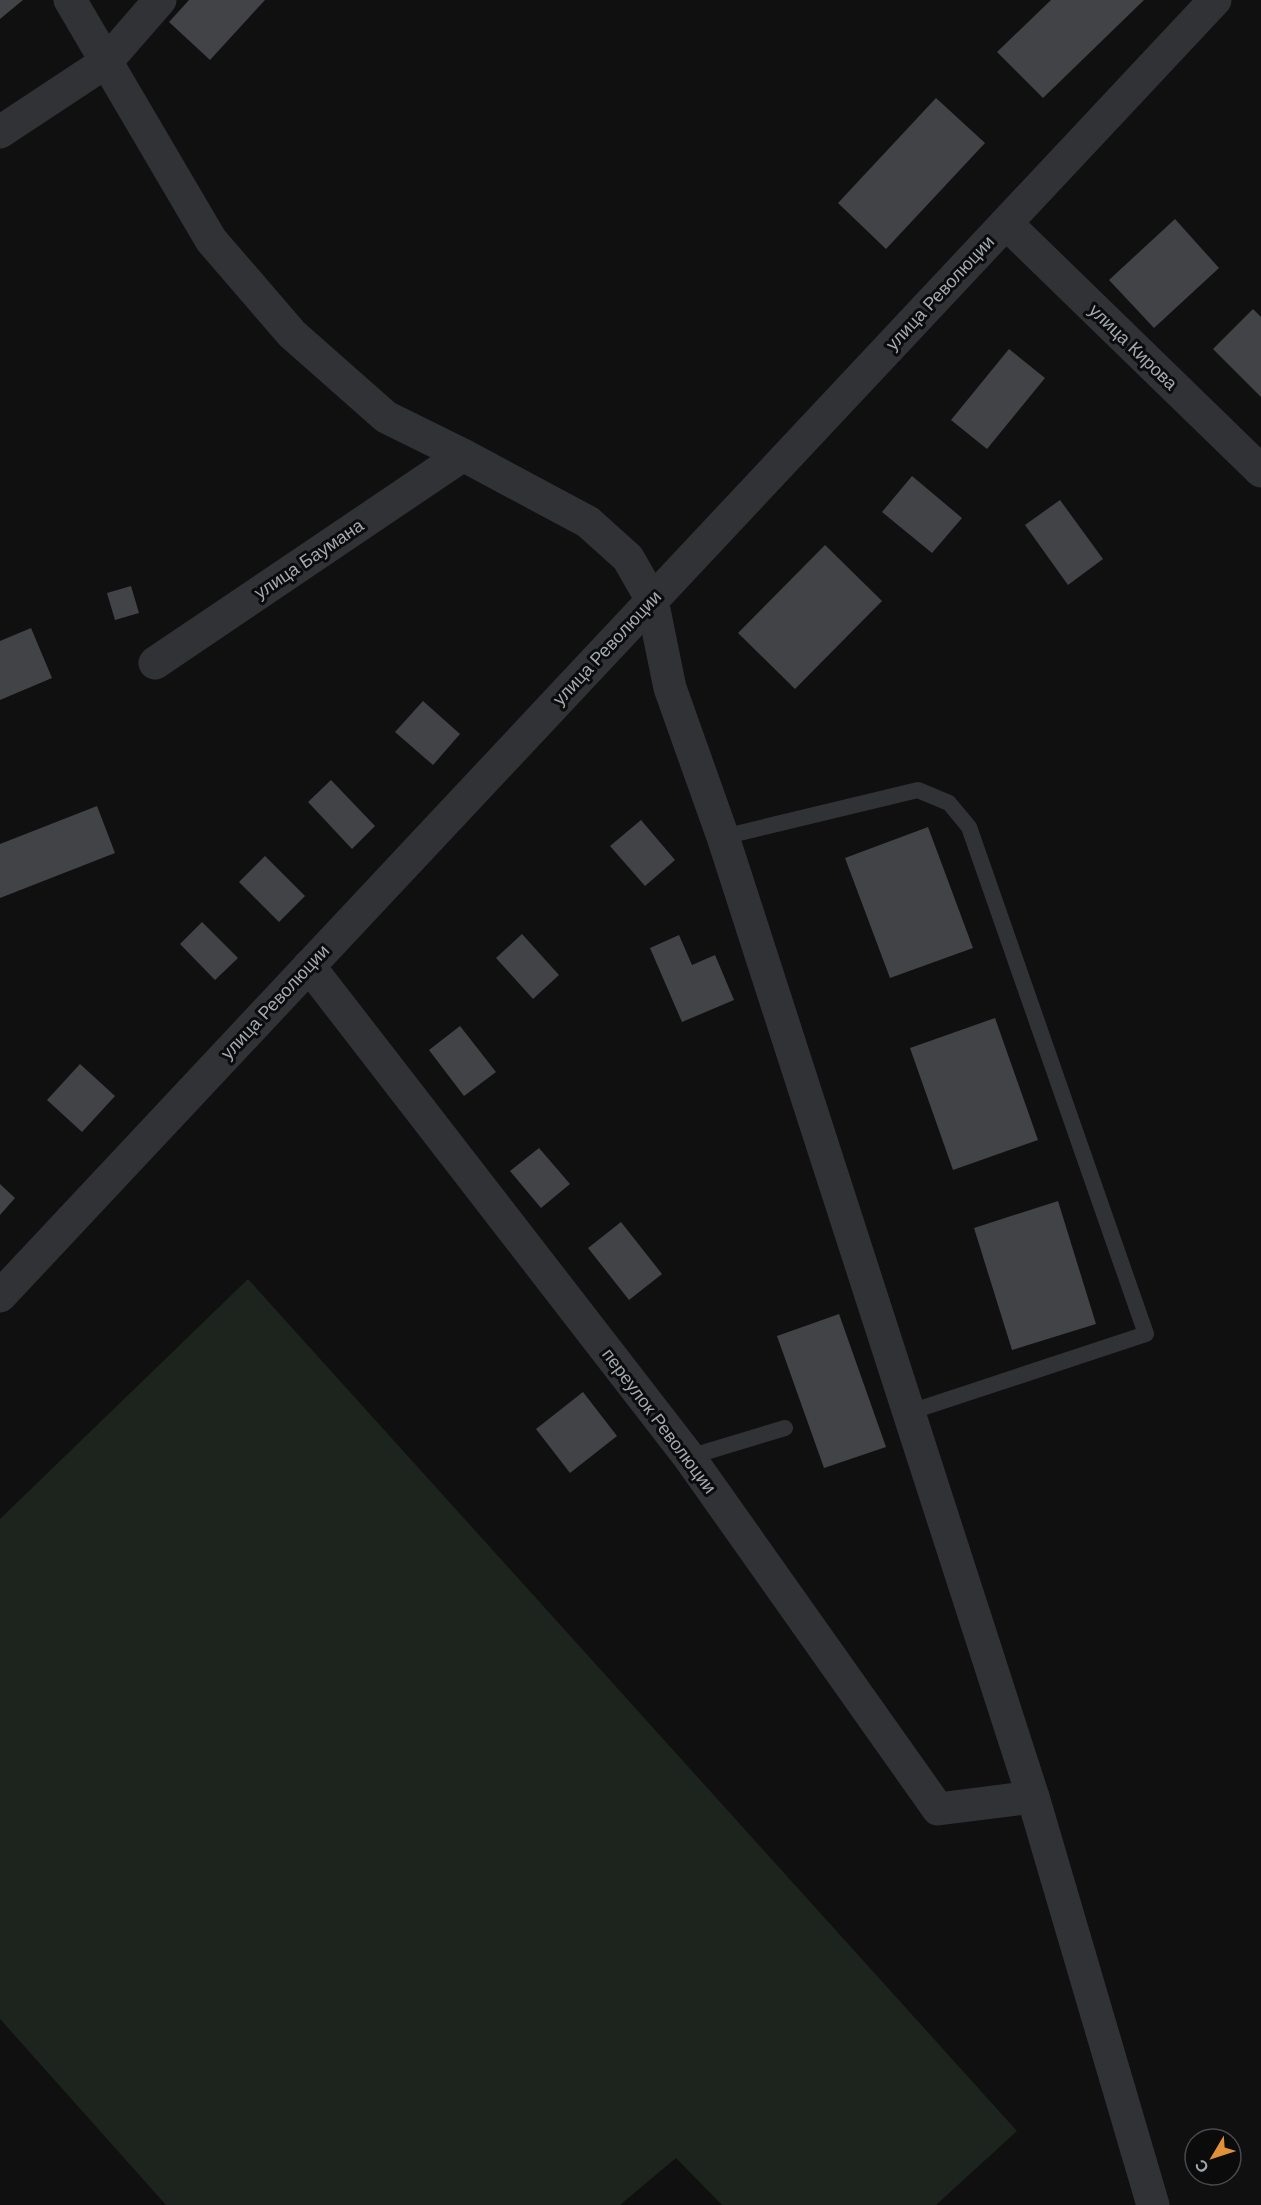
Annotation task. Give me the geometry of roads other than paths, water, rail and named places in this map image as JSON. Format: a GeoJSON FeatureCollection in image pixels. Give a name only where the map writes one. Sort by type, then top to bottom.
{"type":"FeatureCollection","features":[{"type":"Feature","properties":{"kind":"street"},"geometry":{"type":"LineString","coordinates":[[70,0],[211,240],[292,334],[386,417],[588,522],[628,558],[652,600],[670,688],[723,837],[1033,1797],[1153,2205]]}},
{"type":"Feature","properties":{"kind":"street"},"geometry":{"type":"LineString","coordinates":[[0,132],[106,62],[160,0]]}},
{"type":"Feature","properties":{"kind":"street","name":"улица Революции"},"geometry":{"type":"LineString","coordinates":[[0,1296],[1215,0]]}},
{"type":"Feature","properties":{"kind":"street","name":"улица Кирова"},"geometry":{"type":"LineString","coordinates":[[1005,223],[1261,471]]}},
{"type":"Feature","properties":{"kind":"street","name":"улица Баумана"},"geometry":{"type":"LineString","coordinates":[[155,663],[463,455]]}},
{"type":"Feature","properties":{"kind":"street","name":"переулок Революции"},"geometry":{"type":"LineString","coordinates":[[309,966],[688,1457],[938,1809],[1033,1797]]}},
{"type":"Feature","properties":{"kind":"lane"},"geometry":{"type":"LineString","coordinates":[[723,837],[918,790],[949,803],[969,827],[1146,1334],[908,1413]]}},
{"type":"Feature","properties":{"kind":"lane"},"geometry":{"type":"LineString","coordinates":[[688,1457],[785,1428]]}}]}
